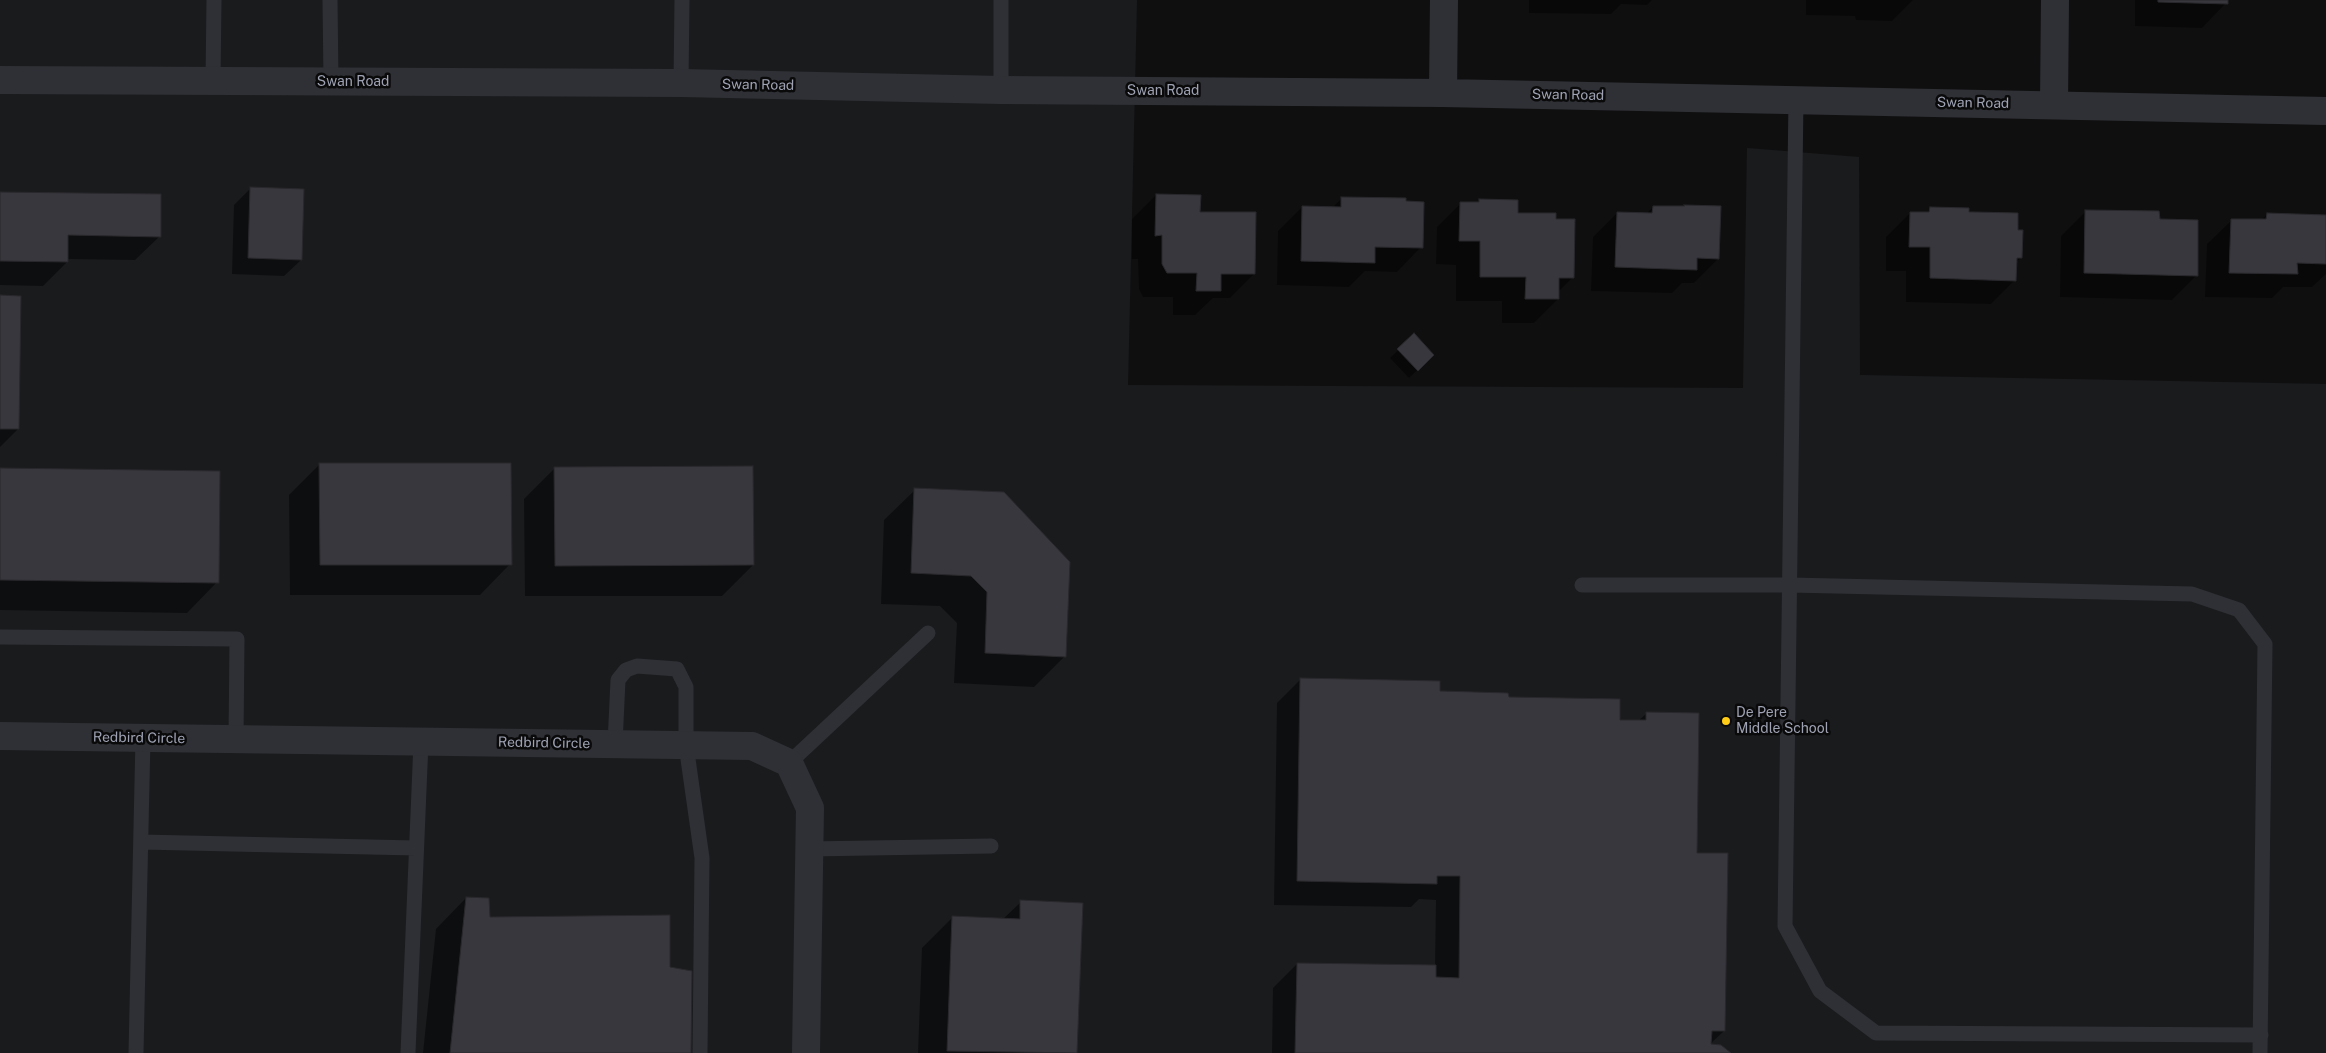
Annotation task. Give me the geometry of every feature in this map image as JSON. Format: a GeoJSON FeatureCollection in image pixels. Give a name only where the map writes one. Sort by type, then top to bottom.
{"type":"FeatureCollection","features":[{"type":"Feature","properties":{"kind":"street"},"geometry":{"type":"LineString","coordinates":[[1443,93],[1444,0]]}},
{"type":"Feature","properties":{"kind":"street"},"geometry":{"type":"LineString","coordinates":[[2054,104],[2056,0]]}},
{"type":"Feature","properties":{"kind":"street","name":"Swan Road"},"geometry":{"type":"LineString","coordinates":[[0,80],[681,84],[1001,90],[1443,93],[2326,111]]}},
{"type":"Feature","properties":{"kind":"street","name":"Redbird Circle"},"geometry":{"type":"LineString","coordinates":[[0,736],[752,746],[789,763]]}},
{"type":"Feature","properties":{"kind":"street"},"geometry":{"type":"LineString","coordinates":[[789,763],[810,808],[806,1053]]}},
{"type":"Feature","properties":{"kind":"lane"},"geometry":{"type":"LineString","coordinates":[[213,81],[214,0]]}},
{"type":"Feature","properties":{"kind":"lane"},"geometry":{"type":"LineString","coordinates":[[330,0],[331,82]]}},
{"type":"Feature","properties":{"kind":"lane"},"geometry":{"type":"LineString","coordinates":[[681,84],[682,0]]}},
{"type":"Feature","properties":{"kind":"lane"},"geometry":{"type":"LineString","coordinates":[[1001,0],[1001,90]]}},
{"type":"Feature","properties":{"kind":"lane"},"geometry":{"type":"LineString","coordinates":[[1796,100],[1785,926],[1820,991],[1876,1033],[2261,1035]]}},
{"type":"Feature","properties":{"kind":"lane"},"geometry":{"type":"LineString","coordinates":[[1582,585],[1790,585],[2192,594],[2239,610],[2264,644],[2260,1053]]}},
{"type":"Feature","properties":{"kind":"lane"},"geometry":{"type":"LineString","coordinates":[[789,763],[928,633]]}},
{"type":"Feature","properties":{"kind":"lane"},"geometry":{"type":"LineString","coordinates":[[0,637],[237,639],[236,739]]}},
{"type":"Feature","properties":{"kind":"lane"},"geometry":{"type":"LineString","coordinates":[[615,744],[618,680],[626,670],[637,666],[677,669],[684,678],[686,687],[686,745],[702,858],[700,1053]]}},
{"type":"Feature","properties":{"kind":"lane"},"geometry":{"type":"LineString","coordinates":[[136,1053],[143,738]]}},
{"type":"Feature","properties":{"kind":"lane"},"geometry":{"type":"LineString","coordinates":[[408,1053],[421,742]]}},
{"type":"Feature","properties":{"kind":"lane"},"geometry":{"type":"LineString","coordinates":[[141,842],[416,848]]}},
{"type":"Feature","properties":{"kind":"lane"},"geometry":{"type":"LineString","coordinates":[[809,849],[991,846]]}},
{"type":"Feature","properties":{"kind":"shaded area"},"geometry":{"type":"Polygon","coordinates":[[[0,0],[1137,0],[1128,385],[1743,388],[1747,148],[1859,157],[1860,375],[2326,384],[2326,1053],[0,1053],[0,0]]]}},
{"type":"Feature","properties":{"kind":"building"},"geometry":{"type":"Polygon","coordinates":[[[2158,0],[2228,0],[2228,4],[2158,2],[2158,0]]]}},
{"type":"Feature","properties":{"kind":"building"},"geometry":{"type":"Polygon","coordinates":[[[250,187],[304,189],[302,260],[248,258],[250,187]]]}},
{"type":"Feature","properties":{"kind":"building"},"geometry":{"type":"Polygon","coordinates":[[[0,192],[161,194],[161,237],[68,235],[68,262],[0,261],[0,192]]]}},
{"type":"Feature","properties":{"kind":"building"},"geometry":{"type":"Polygon","coordinates":[[[1156,194],[1201,195],[1200,212],[1256,212],[1255,274],[1221,274],[1221,291],[1196,291],[1197,273],[1167,273],[1162,264],[1162,235],[1155,236],[1156,194]]]}},
{"type":"Feature","properties":{"kind":"building"},"geometry":{"type":"Polygon","coordinates":[[[1341,197],[1406,198],[1406,201],[1424,202],[1423,248],[1375,247],[1375,263],[1301,261],[1302,206],[1341,207],[1341,197]]]}},
{"type":"Feature","properties":{"kind":"building"},"geometry":{"type":"Polygon","coordinates":[[[1479,199],[1518,200],[1518,213],[1556,213],[1556,219],[1575,219],[1574,278],[1559,278],[1559,299],[1525,299],[1526,277],[1480,277],[1480,241],[1459,241],[1460,202],[1479,202],[1479,199]]]}},
{"type":"Feature","properties":{"kind":"building"},"geometry":{"type":"Polygon","coordinates":[[[1653,206],[1721,206],[1719,259],[1697,258],[1697,270],[1615,267],[1617,212],[1652,213],[1653,206]]]}},
{"type":"Feature","properties":{"kind":"building"},"geometry":{"type":"Polygon","coordinates":[[[1930,207],[1969,208],[1969,212],[2018,213],[2018,230],[2023,230],[2022,258],[2017,258],[2016,281],[1930,278],[1930,247],[1909,247],[1910,212],[1929,212],[1930,207]]]}},
{"type":"Feature","properties":{"kind":"building"},"geometry":{"type":"Polygon","coordinates":[[[2085,210],[2159,211],[2160,219],[2198,220],[2198,276],[2084,273],[2085,210]]]}},
{"type":"Feature","properties":{"kind":"building"},"geometry":{"type":"Polygon","coordinates":[[[2267,213],[2326,215],[2326,264],[2297,263],[2298,274],[2229,273],[2231,219],[2266,219],[2267,213]]]}},
{"type":"Feature","properties":{"kind":"building"},"geometry":{"type":"Polygon","coordinates":[[[0,295],[21,296],[19,429],[0,429],[0,295]]]}},
{"type":"Feature","properties":{"kind":"building"},"geometry":{"type":"Polygon","coordinates":[[[1414,333],[1434,355],[1418,371],[1397,349],[1414,333]]]}},
{"type":"Feature","properties":{"kind":"building"},"geometry":{"type":"Polygon","coordinates":[[[319,463],[511,463],[512,565],[320,565],[319,463]]]}},
{"type":"Feature","properties":{"kind":"building"},"geometry":{"type":"Polygon","coordinates":[[[753,466],[754,565],[555,566],[554,467],[753,466]]]}},
{"type":"Feature","properties":{"kind":"building"},"geometry":{"type":"Polygon","coordinates":[[[0,468],[220,471],[219,583],[0,580],[0,468]]]}},
{"type":"Feature","properties":{"kind":"building"},"geometry":{"type":"Polygon","coordinates":[[[914,488],[1004,492],[1070,562],[1066,657],[985,653],[987,592],[971,576],[911,573],[914,488]]]}},
{"type":"Feature","properties":{"kind":"building","name":"De Pere Middle School"},"geometry":{"type":"Polygon","coordinates":[[[1300,678],[1440,681],[1440,691],[1508,693],[1509,697],[1620,699],[1620,720],[1646,720],[1646,712],[1699,713],[1697,853],[1728,853],[1725,1031],[1712,1031],[1711,1044],[1721,1045],[1731,1053],[1295,1053],[1297,963],[1436,965],[1436,977],[1459,978],[1460,876],[1437,876],[1437,884],[1297,881],[1300,678]]]}},
{"type":"Feature","properties":{"kind":"building"},"geometry":{"type":"Polygon","coordinates":[[[466,897],[489,898],[490,917],[670,915],[670,967],[692,971],[691,1053],[450,1053],[466,897]]]}},
{"type":"Feature","properties":{"kind":"building"},"geometry":{"type":"Polygon","coordinates":[[[1020,900],[1083,903],[1077,1053],[947,1051],[952,916],[1020,919],[1020,900]]]}},
{"type":"Feature","properties":{"kind":"place","name":"De Pere Middle School"},"geometry":{"type":"Point","coordinates":[1726,721]}}]}
